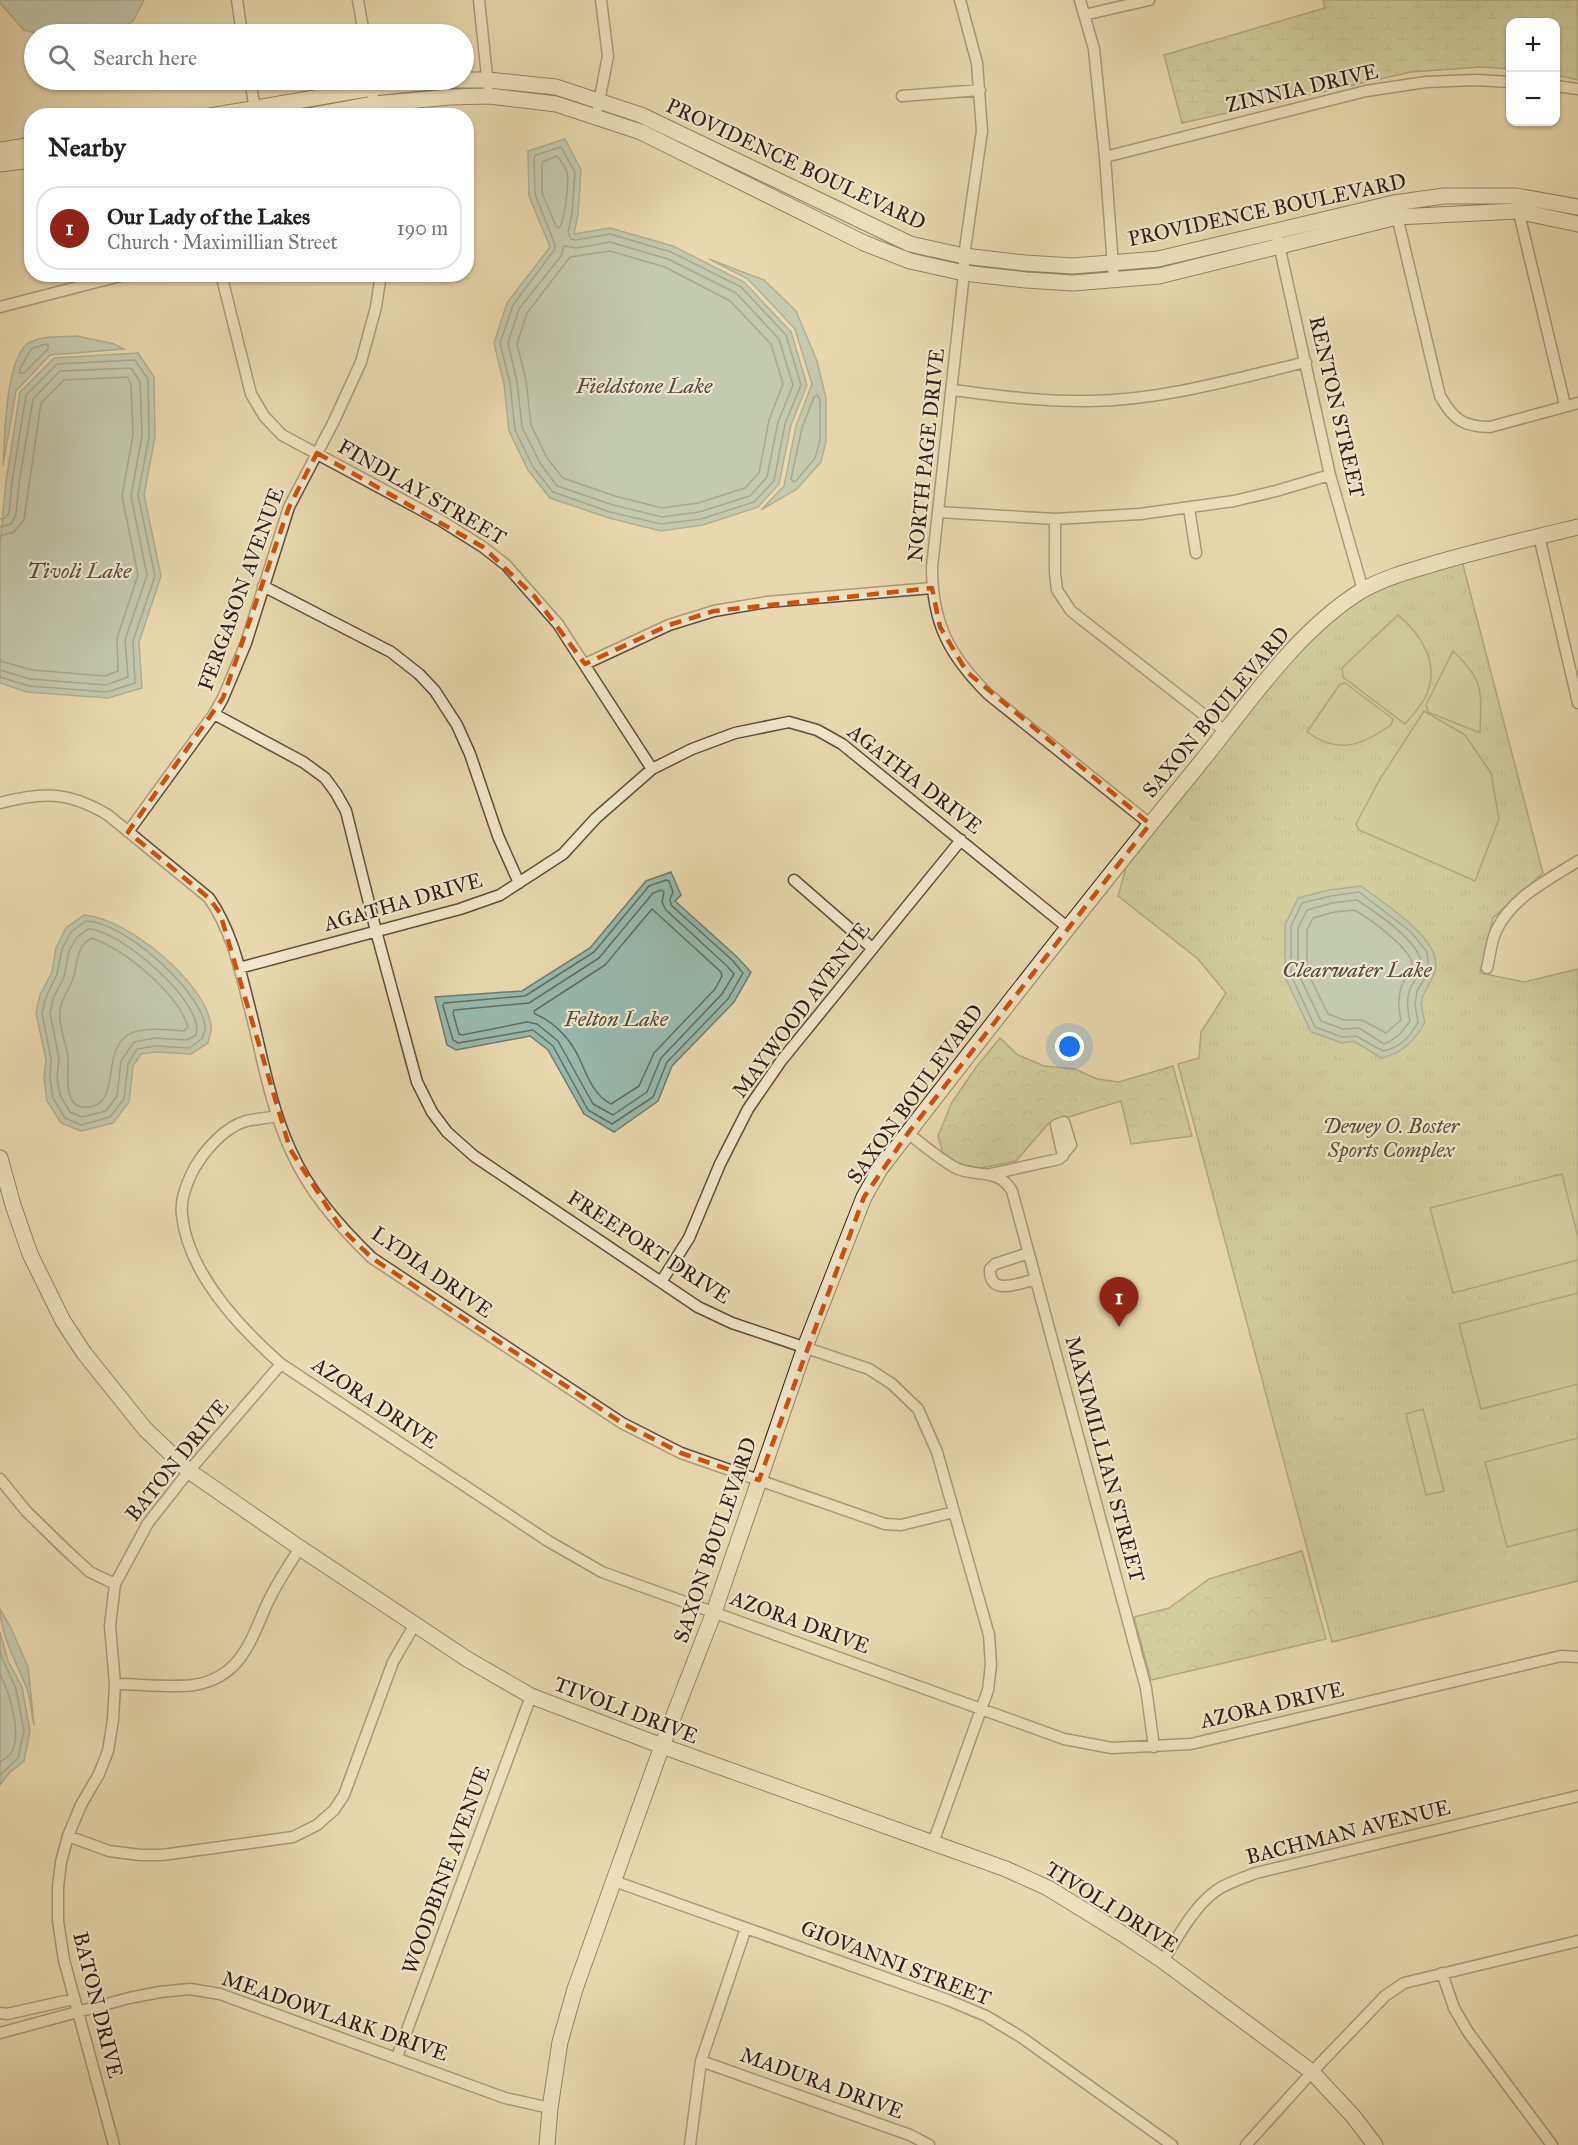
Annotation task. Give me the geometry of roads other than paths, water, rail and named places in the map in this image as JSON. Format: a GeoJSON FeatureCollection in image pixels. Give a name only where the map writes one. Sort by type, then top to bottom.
{"type":"FeatureCollection","features":[{"type":"Feature","properties":{"kind":"main road","name":"PROVIDENCE BOULEVARD"},"geometry":{"type":"LineString","coordinates":[[474,80],[555,87],[598,99],[641,115],[910,244],[964,256],[1073,266],[1114,263],[1158,259],[1278,238],[1396,210],[1516,203],[1578,207]]}},
{"type":"Feature","properties":{"kind":"main road","name":"PROVIDENCE BOULEVARD"},"geometry":{"type":"LineString","coordinates":[[272,108],[346,90]]}},
{"type":"Feature","properties":{"kind":"main road","name":"PROVIDENCE BOULEVARD"},"geometry":{"type":"LineString","coordinates":[[387,108],[450,97],[489,96],[556,104],[598,116],[641,132],[864,243],[910,261],[964,273],[1073,283],[1158,276],[1278,238]]}},
{"type":"Feature","properties":{"kind":"main road"},"geometry":{"type":"LineString","coordinates":[[0,150],[24,146]]}},
{"type":"Feature","properties":{"kind":"main road"},"geometry":{"type":"LineString","coordinates":[[0,164],[24,161]]}},
{"type":"Feature","properties":{"kind":"main road","name":"PROVIDENCE BOULEVARD"},"geometry":{"type":"LineString","coordinates":[[1516,203],[1578,224]]}},
{"type":"Feature","properties":{"kind":"main road","name":"SAXON BOULEVARD"},"geometry":{"type":"LineString","coordinates":[[547,2145],[560,2042],[575,1989],[662,1746],[714,1612],[805,1347],[864,1197],[880,1169],[1067,927],[1150,824],[1307,635],[1334,609],[1363,590],[1418,568],[1578,527]]}},
{"type":"Feature","properties":{"kind":"main road","name":"TIVOLI DRIVE"},"geometry":{"type":"LineString","coordinates":[[0,1158],[30,1254],[63,1321],[84,1353],[146,1429],[189,1471],[300,1548],[480,1667],[531,1696],[662,1746],[1006,1869],[1048,1888],[1088,1911],[1162,1961],[1312,2073],[1353,2116],[1375,2145]]}},
{"type":"Feature","properties":{"kind":"street"},"geometry":{"type":"LineString","coordinates":[[237,0],[241,24]]}},
{"type":"Feature","properties":{"kind":"street"},"geometry":{"type":"LineString","coordinates":[[358,0],[362,24]]}},
{"type":"Feature","properties":{"kind":"street"},"geometry":{"type":"LineString","coordinates":[[479,0],[489,96]]}},
{"type":"Feature","properties":{"kind":"street"},"geometry":{"type":"LineString","coordinates":[[598,116],[598,99],[608,57],[601,0]]}},
{"type":"Feature","properties":{"kind":"street","name":"NORTH PAGE DRIVE"},"geometry":{"type":"LineString","coordinates":[[960,0],[977,63],[982,131],[964,256],[953,390],[938,512],[932,588],[940,627],[951,649],[967,672],[988,694],[1150,824]]}},
{"type":"Feature","properties":{"kind":"street"},"geometry":{"type":"LineString","coordinates":[[1080,0],[1094,49],[1114,280]]}},
{"type":"Feature","properties":{"kind":"street"},"geometry":{"type":"LineString","coordinates":[[1084,15],[1149,0]]}},
{"type":"Feature","properties":{"kind":"street","name":"ZINNIA DRIVE"},"geometry":{"type":"LineString","coordinates":[[1105,157],[1366,91],[1426,82],[1476,80],[1506,82]]}},
{"type":"Feature","properties":{"kind":"street"},"geometry":{"type":"LineString","coordinates":[[1560,87],[1578,89]]}},
{"type":"Feature","properties":{"kind":"street"},"geometry":{"type":"LineString","coordinates":[[252,90],[254,108]]}},
{"type":"Feature","properties":{"kind":"street"},"geometry":{"type":"LineString","coordinates":[[372,90],[375,108]]}},
{"type":"Feature","properties":{"kind":"street"},"geometry":{"type":"LineString","coordinates":[[902,96],[980,90]]}},
{"type":"Feature","properties":{"kind":"street"},"geometry":{"type":"LineString","coordinates":[[1516,203],[1565,405]]}},
{"type":"Feature","properties":{"kind":"street"},"geometry":{"type":"LineString","coordinates":[[1396,210],[1440,396],[1449,412],[1459,421],[1476,427],[1490,427],[1578,403]]}},
{"type":"Feature","properties":{"kind":"street","name":"RENTON STREET"},"geometry":{"type":"LineString","coordinates":[[1278,238],[1330,475],[1363,590]]}},
{"type":"Feature","properties":{"kind":"street"},"geometry":{"type":"LineString","coordinates":[[0,307],[97,282]]}},
{"type":"Feature","properties":{"kind":"street","name":"FINDLAY STREET"},"geometry":{"type":"LineString","coordinates":[[224,282],[251,394],[264,416],[282,435],[440,520],[506,565],[558,624],[652,769]]}},
{"type":"Feature","properties":{"kind":"street","name":"FERGASON AVENUE"},"geometry":{"type":"LineString","coordinates":[[128,832],[214,714],[223,698],[246,644],[289,507],[334,421],[361,362],[376,308],[380,282]]}},
{"type":"Feature","properties":{"kind":"street"},"geometry":{"type":"LineString","coordinates":[[953,390],[1034,400],[1101,400],[1181,391],[1306,362]]}},
{"type":"Feature","properties":{"kind":"street"},"geometry":{"type":"LineString","coordinates":[[938,512],[1055,519],[1140,514],[1189,508],[1276,491],[1330,475]]}},
{"type":"Feature","properties":{"kind":"street"},"geometry":{"type":"LineString","coordinates":[[1189,508],[1196,553]]}},
{"type":"Feature","properties":{"kind":"street"},"geometry":{"type":"LineString","coordinates":[[1055,519],[1057,590],[1071,611],[1226,732]]}},
{"type":"Feature","properties":{"kind":"street"},"geometry":{"type":"LineString","coordinates":[[1539,536],[1578,704]]}},
{"type":"Feature","properties":{"kind":"street"},"geometry":{"type":"LineString","coordinates":[[263,586],[391,652],[435,691],[457,725],[470,754],[498,836],[519,883]]}},
{"type":"Feature","properties":{"kind":"street"},"geometry":{"type":"LineString","coordinates":[[585,664],[669,625],[714,611],[767,602],[932,588]]}},
{"type":"Feature","properties":{"kind":"street","name":"FREEPORT DRIVE"},"geometry":{"type":"LineString","coordinates":[[214,714],[303,762],[325,778],[336,793],[346,811],[417,1082],[432,1112],[447,1132],[474,1156],[698,1307],[732,1323],[869,1369],[892,1384],[918,1409],[937,1452],[989,1635],[991,1665],[988,1690],[933,1843]]}},
{"type":"Feature","properties":{"kind":"street","name":"AGATHA DRIVE"},"geometry":{"type":"LineString","coordinates":[[239,968],[460,909],[500,895],[562,854],[596,818],[652,769],[692,749],[735,733],[789,722],[817,730],[842,744],[1067,927]]}},
{"type":"Feature","properties":{"kind":"street","name":"LYDIA DRIVE"},"geometry":{"type":"LineString","coordinates":[[0,803],[30,795],[57,796],[73,798],[94,807],[108,815],[209,898],[220,913],[227,930],[277,1116],[290,1149],[308,1183],[341,1228],[372,1258],[622,1423],[681,1453],[885,1524],[901,1525],[954,1512]]}},
{"type":"Feature","properties":{"kind":"street","name":"MAYWOOD AVENUE"},"geometry":{"type":"LineString","coordinates":[[662,1282],[689,1238],[720,1164],[748,1109],[781,1061],[961,840]]}},
{"type":"Feature","properties":{"kind":"street"},"geometry":{"type":"LineString","coordinates":[[1487,968],[1495,933],[1521,898],[1578,861]]}},
{"type":"Feature","properties":{"kind":"street"},"geometry":{"type":"LineString","coordinates":[[794,880],[872,948]]}},
{"type":"Feature","properties":{"kind":"street","name":"AZORA DRIVE"},"geometry":{"type":"LineString","coordinates":[[277,1116],[244,1122],[223,1134],[201,1156],[190,1176],[182,1214],[189,1248],[206,1280],[253,1339],[281,1364],[557,1546],[602,1572],[1064,1739],[1112,1748],[1191,1744],[1561,1656],[1578,1657]]}},
{"type":"Feature","properties":{"kind":"street"},"geometry":{"type":"LineString","coordinates":[[908,1132],[937,1156],[957,1168],[978,1174],[991,1174],[1059,1159],[1063,1156]]}},
{"type":"Feature","properties":{"kind":"street","name":"MAXIMILLIAN STREET"},"geometry":{"type":"LineString","coordinates":[[991,1174],[1007,1183],[1012,1191],[1146,1688],[1154,1747]]}},
{"type":"Feature","properties":{"kind":"street"},"geometry":{"type":"LineString","coordinates":[[1029,1253],[995,1264],[990,1269],[991,1279],[993,1283],[1000,1286],[1036,1279]]}},
{"type":"Feature","properties":{"kind":"street","name":"BATON DRIVE"},"geometry":{"type":"LineString","coordinates":[[114,2145],[64,1959],[58,1921],[59,1879],[68,1836],[108,1751],[115,1684],[110,1626],[115,1584],[148,1523],[189,1471],[281,1364]]}},
{"type":"Feature","properties":{"kind":"street"},"geometry":{"type":"LineString","coordinates":[[0,1479],[26,1511],[90,1572],[115,1584]]}},
{"type":"Feature","properties":{"kind":"street"},"geometry":{"type":"LineString","coordinates":[[115,1684],[192,1685],[207,1682],[230,1670],[244,1655],[268,1602],[300,1548]]}},
{"type":"Feature","properties":{"kind":"street"},"geometry":{"type":"LineString","coordinates":[[68,1836],[108,1851],[162,1855],[293,1837],[317,1825],[334,1810],[344,1795],[393,1662],[415,1624]]}},
{"type":"Feature","properties":{"kind":"street","name":"WOODBINE AVENUE"},"geometry":{"type":"LineString","coordinates":[[397,2057],[531,1696]]}},
{"type":"Feature","properties":{"kind":"street","name":"BACHMAN AVENUE"},"geometry":{"type":"LineString","coordinates":[[1162,1961],[1193,1915],[1216,1892],[1235,1880],[1268,1870],[1578,1796]]}},
{"type":"Feature","properties":{"kind":"street","name":"GIOVANNI STREET"},"geometry":{"type":"LineString","coordinates":[[614,1881],[948,2000],[986,2016],[1021,2037],[1172,2145]]}},
{"type":"Feature","properties":{"kind":"street"},"geometry":{"type":"LineString","coordinates":[[690,2145],[701,2061],[746,1928]]}},
{"type":"Feature","properties":{"kind":"street"},"geometry":{"type":"LineString","coordinates":[[1246,2145],[1385,1996],[1404,1983],[1578,1941]]}},
{"type":"Feature","properties":{"kind":"street"},"geometry":{"type":"LineString","coordinates":[[1442,1973],[1454,2008],[1468,2032],[1552,2145]]}},
{"type":"Feature","properties":{"kind":"street","name":"MEADOWLARK DRIVE"},"geometry":{"type":"LineString","coordinates":[[0,2033],[139,1996],[190,1989],[220,1994],[505,2098],[550,2108]]}},
{"type":"Feature","properties":{"kind":"street"},"geometry":{"type":"LineString","coordinates":[[0,2013],[7,2014],[74,1999]]}},
{"type":"Feature","properties":{"kind":"street","name":"MADURA DRIVE"},"geometry":{"type":"LineString","coordinates":[[701,2061],[910,2135],[929,2145]]}},
{"type":"Feature","properties":{"kind":"water"},"geometry":{"type":"Polygon","coordinates":[[[0,0],[144,0],[133,21],[129,24],[24,24],[24,30],[0,3],[0,0]]]}},
{"type":"Feature","properties":{"kind":"water","name":"Fieldstone Lake"},"geometry":{"type":"Polygon","coordinates":[[[565,139],[581,170],[578,215],[574,234],[610,228],[673,246],[744,282],[791,332],[807,385],[791,425],[779,484],[758,507],[703,525],[661,531],[609,518],[550,498],[528,470],[509,431],[504,384],[494,343],[507,303],[550,247],[529,196],[528,151],[565,139]]]}},
{"type":"Feature","properties":{"kind":"water"},"geometry":{"type":"Polygon","coordinates":[[[709,259],[764,280],[796,311],[817,361],[826,398],[826,441],[821,462],[797,489],[761,510],[784,486],[796,426],[812,384],[795,329],[748,279],[709,259]]]}},
{"type":"Feature","properties":{"kind":"water"},"geometry":{"type":"Polygon","coordinates":[[[77,336],[114,344],[124,349],[50,355],[16,391],[3,465],[10,383],[20,354],[27,344],[38,339],[77,336]]]}},
{"type":"Feature","properties":{"kind":"water","name":"Tivoli Lake"},"geometry":{"type":"Polygon","coordinates":[[[138,353],[154,377],[155,437],[144,495],[161,576],[139,642],[142,688],[108,698],[27,692],[0,683],[0,545],[6,482],[20,392],[54,358],[138,353]]]}},
{"type":"Feature","properties":{"kind":"water","name":"Felton Lake"},"geometry":{"type":"Polygon","coordinates":[[[671,872],[681,895],[675,901],[751,972],[734,1002],[672,1066],[658,1101],[614,1132],[584,1114],[548,1050],[530,1036],[456,1050],[447,1045],[435,997],[522,991],[590,948],[646,881],[671,872]]]}},
{"type":"Feature","properties":{"kind":"water","name":"Clearwater Lake"},"geometry":{"type":"Polygon","coordinates":[[[1361,886],[1411,924],[1432,949],[1436,962],[1434,974],[1422,1001],[1425,1022],[1407,1046],[1381,1058],[1354,1041],[1342,1043],[1311,1032],[1285,977],[1285,925],[1298,898],[1330,890],[1361,886]]]}},
{"type":"Feature","properties":{"kind":"water"},"geometry":{"type":"Polygon","coordinates":[[[84,915],[121,927],[161,955],[180,972],[206,1008],[211,1032],[208,1043],[191,1054],[156,1052],[141,1054],[133,1066],[129,1102],[113,1123],[81,1131],[61,1123],[47,1101],[44,1078],[46,1060],[36,1013],[40,995],[52,972],[56,948],[66,928],[84,915]]]}},
{"type":"Feature","properties":{"kind":"water"},"geometry":{"type":"Polygon","coordinates":[[[0,1609],[28,1667],[34,1725],[29,1694],[6,1637],[0,1609]]]}},
{"type":"Feature","properties":{"kind":"water"},"geometry":{"type":"Polygon","coordinates":[[[0,1632],[8,1661],[22,1687],[30,1731],[24,1761],[9,1773],[0,1785],[0,1632]]]}},
{"type":"Feature","properties":{"kind":"place","name":"Our Lady of the Lakes"},"geometry":{"type":"Point","coordinates":[1119,1327]}},
{"type":"Feature","properties":{"kind":"park label","name":"Dewey O. Boster Sports Complex"},"geometry":{"type":"Point","coordinates":[1391,1138]}}]}
